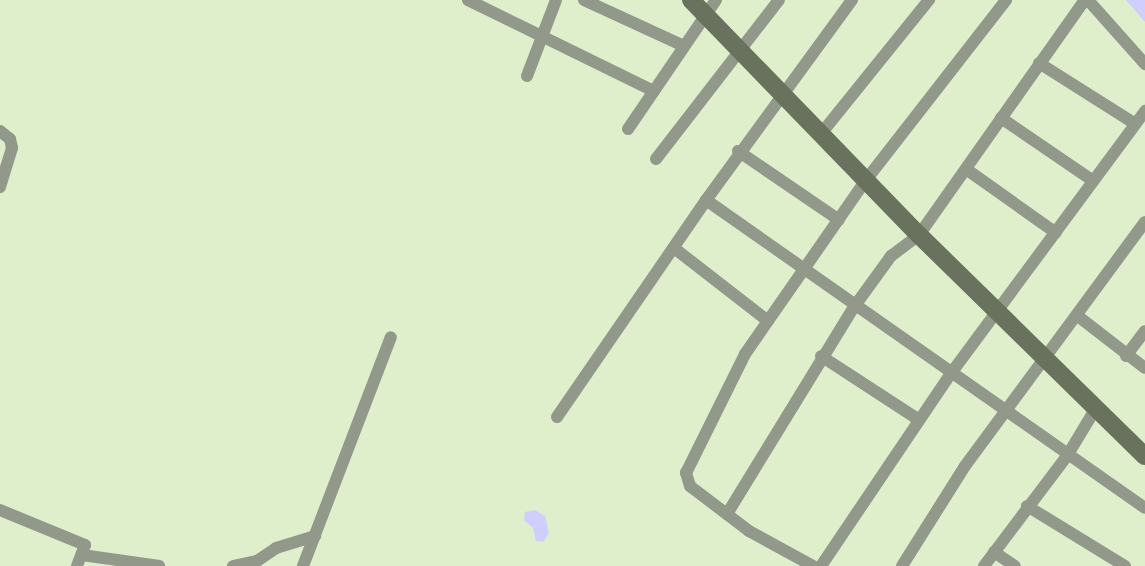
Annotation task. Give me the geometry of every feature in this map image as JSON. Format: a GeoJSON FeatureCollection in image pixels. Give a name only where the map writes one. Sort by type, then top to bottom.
{"type":"FeatureCollection","features":[{"type":"Feature","properties":{"kind":"street"},"geometry":{"type":"LineString","coordinates":[[468,0],[654,91]]}},
{"type":"Feature","properties":{"kind":"street"},"geometry":{"type":"LineString","coordinates":[[527,76],[556,0]]}},
{"type":"Feature","properties":{"kind":"street"},"geometry":{"type":"LineString","coordinates":[[584,0],[684,46]]}},
{"type":"Feature","properties":{"kind":"street"},"geometry":{"type":"LineString","coordinates":[[691,0],[742,50],[820,135],[1145,456]]}},
{"type":"Feature","properties":{"kind":"street"},"geometry":{"type":"LineString","coordinates":[[628,129],[716,0]]}},
{"type":"Feature","properties":{"kind":"street"},"geometry":{"type":"LineString","coordinates":[[656,159],[779,0]]}},
{"type":"Feature","properties":{"kind":"street"},"geometry":{"type":"LineString","coordinates":[[557,417],[738,151],[852,0]]}},
{"type":"Feature","properties":{"kind":"street"},"geometry":{"type":"LineString","coordinates":[[820,135],[929,0]]}},
{"type":"Feature","properties":{"kind":"street"},"geometry":{"type":"LineString","coordinates":[[813,566],[727,514],[690,486],[686,474],[745,354],[866,180],[1006,0]]}},
{"type":"Feature","properties":{"kind":"street"},"geometry":{"type":"LineString","coordinates":[[727,514],[821,356],[854,307],[891,257],[919,234],[1086,0],[1145,64]]}},
{"type":"Feature","properties":{"kind":"street"},"geometry":{"type":"LineString","coordinates":[[1039,63],[1135,123]]}},
{"type":"Feature","properties":{"kind":"street"},"geometry":{"type":"LineString","coordinates":[[821,566],[952,372],[1145,111]]}},
{"type":"Feature","properties":{"kind":"street"},"geometry":{"type":"LineString","coordinates":[[1001,118],[1092,180]]}},
{"type":"Feature","properties":{"kind":"street"},"geometry":{"type":"LineString","coordinates":[[0,131],[10,139],[12,148],[0,187]]}},
{"type":"Feature","properties":{"kind":"street"},"geometry":{"type":"LineString","coordinates":[[738,151],[839,220]]}},
{"type":"Feature","properties":{"kind":"street"},"geometry":{"type":"LineString","coordinates":[[966,169],[1056,233]]}},
{"type":"Feature","properties":{"kind":"street"},"geometry":{"type":"LineString","coordinates":[[706,200],[802,271],[952,372],[1145,508]]}},
{"type":"Feature","properties":{"kind":"street"},"geometry":{"type":"LineString","coordinates":[[902,566],[1005,411],[1079,317],[1145,222]]}},
{"type":"Feature","properties":{"kind":"street"},"geometry":{"type":"LineString","coordinates":[[674,248],[768,321]]}},
{"type":"Feature","properties":{"kind":"street"},"geometry":{"type":"LineString","coordinates":[[1079,317],[1126,356],[1145,368]]}},
{"type":"Feature","properties":{"kind":"street"},"geometry":{"type":"LineString","coordinates":[[1126,356],[1145,331]]}},
{"type":"Feature","properties":{"kind":"street"},"geometry":{"type":"LineString","coordinates":[[303,566],[391,337]]}},
{"type":"Feature","properties":{"kind":"street"},"geometry":{"type":"LineString","coordinates":[[821,356],[919,420]]}},
{"type":"Feature","properties":{"kind":"street"},"geometry":{"type":"LineString","coordinates":[[985,566],[1027,506],[1068,456],[1096,408]]}},
{"type":"Feature","properties":{"kind":"street"},"geometry":{"type":"LineString","coordinates":[[1027,506],[1125,566]]}},
{"type":"Feature","properties":{"kind":"street"},"geometry":{"type":"LineString","coordinates":[[0,510],[85,545],[79,560],[159,566]]}},
{"type":"Feature","properties":{"kind":"street"},"geometry":{"type":"LineString","coordinates":[[233,566],[257,561],[276,548],[315,536]]}},
{"type":"Feature","properties":{"kind":"street"},"geometry":{"type":"LineString","coordinates":[[994,552],[1015,566]]}},
{"type":"Feature","properties":{"kind":"shaded area"},"geometry":{"type":"Polygon","coordinates":[[[1126,0],[1145,0],[1145,22],[1126,0]]]}},
{"type":"Feature","properties":{"kind":"shaded area"},"geometry":{"type":"Polygon","coordinates":[[[535,510],[545,516],[549,533],[543,542],[536,541],[533,528],[524,520],[525,512],[535,510]]]}}]}
